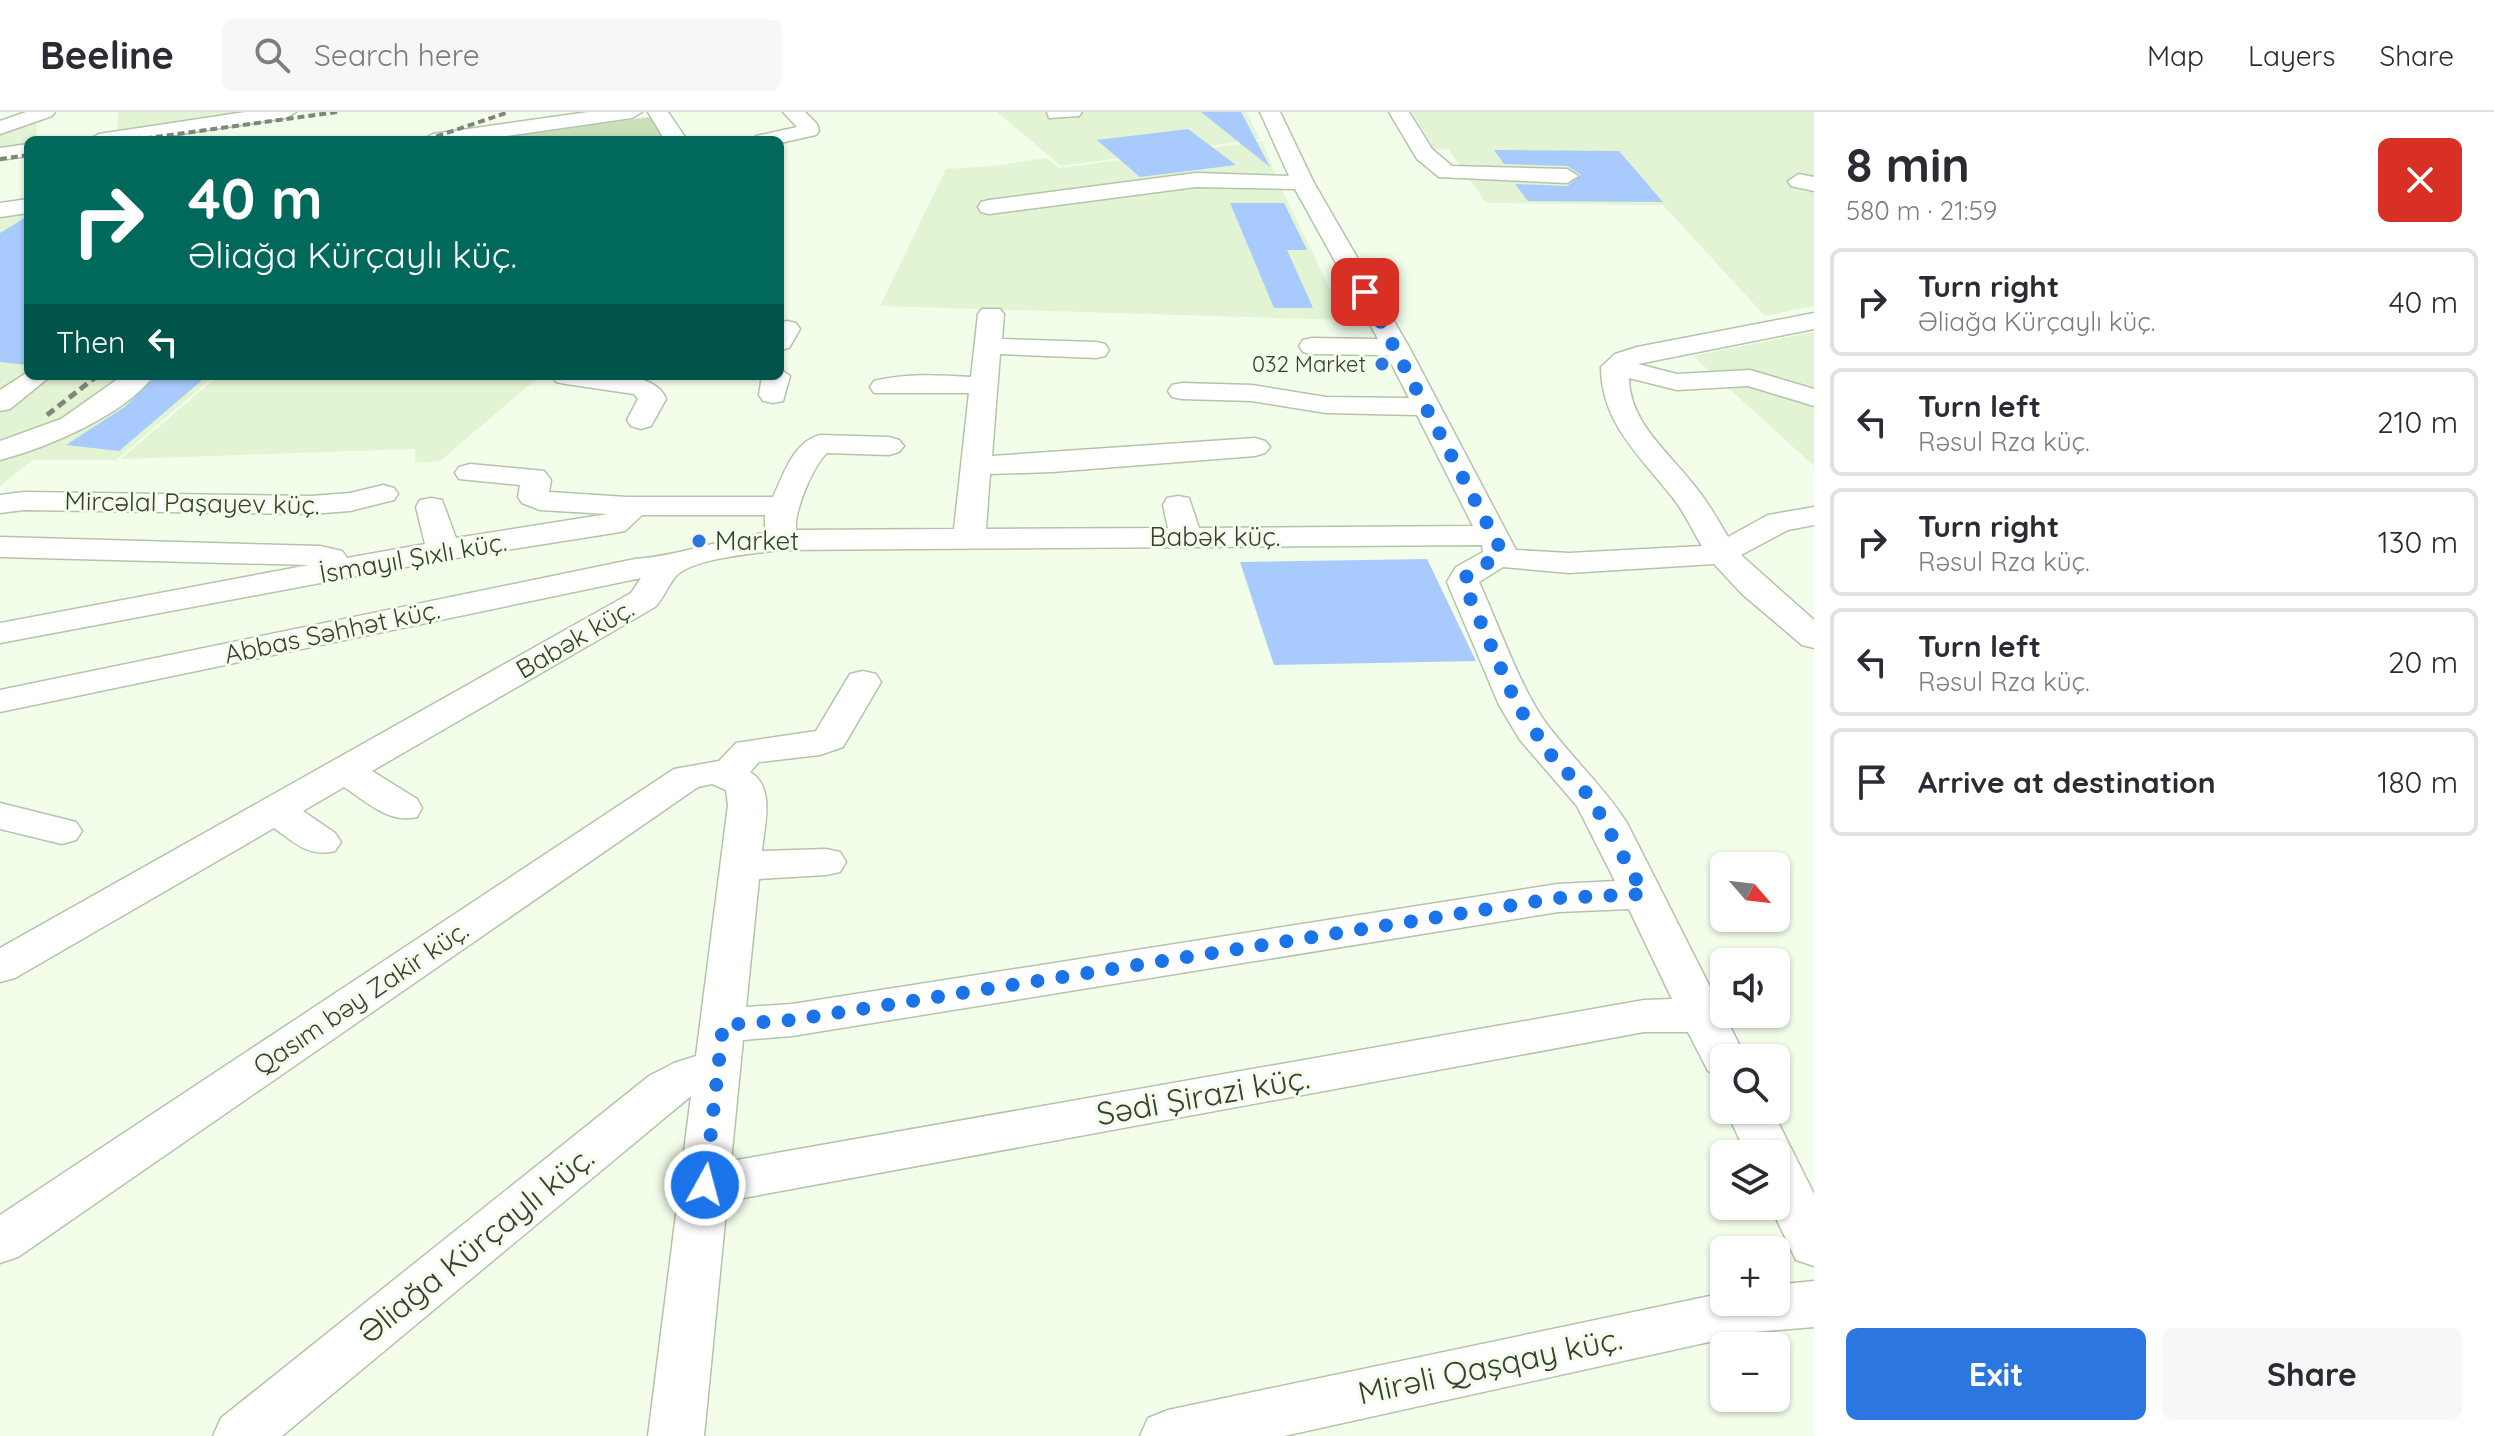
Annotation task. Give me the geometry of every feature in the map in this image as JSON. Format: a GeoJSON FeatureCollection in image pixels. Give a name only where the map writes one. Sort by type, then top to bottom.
{"type":"FeatureCollection","features":[{"type":"Feature","properties":{"kind":"street"},"geometry":{"type":"LineString","coordinates":[[0,128],[45,112]]}},
{"type":"Feature","properties":{"kind":"street"},"geometry":{"type":"LineString","coordinates":[[126,136],[286,112]]}},
{"type":"Feature","properties":{"kind":"street"},"geometry":{"type":"LineString","coordinates":[[442,134],[632,112]]}},
{"type":"Feature","properties":{"kind":"street"},"geometry":{"type":"LineString","coordinates":[[658,112],[673,136]]}},
{"type":"Feature","properties":{"kind":"street"},"geometry":{"type":"LineString","coordinates":[[783,136],[809,131],[810,128],[793,112]]}},
{"type":"Feature","properties":{"kind":"street"},"geometry":{"type":"LineString","coordinates":[[1270,112],[1303,183],[1396,347],[1496,546],[1463,582],[1525,718],[1551,755],[1591,798],[1644,894],[1717,1044]]}},
{"type":"Feature","properties":{"kind":"street"},"geometry":{"type":"LineString","coordinates":[[1399,112],[1433,166],[1447,172],[1567,176]]}},
{"type":"Feature","properties":{"kind":"street"},"geometry":{"type":"LineString","coordinates":[[0,154],[24,151]]}},
{"type":"Feature","properties":{"kind":"street"},"geometry":{"type":"LineString","coordinates":[[989,207],[1196,180],[1303,183]]}},
{"type":"Feature","properties":{"kind":"street"},"geometry":{"type":"LineString","coordinates":[[0,199],[24,196]]}},
{"type":"Feature","properties":{"kind":"street"},"geometry":{"type":"LineString","coordinates":[[0,210],[24,207]]}},
{"type":"Feature","properties":{"kind":"street"},"geometry":{"type":"LineString","coordinates":[[969,538],[991,314]]}},
{"type":"Feature","properties":{"kind":"street"},"geometry":{"type":"LineString","coordinates":[[1814,321],[1646,353],[1615,367],[1614,378],[1629,425],[1686,493],[1721,553],[1737,571],[1814,638]]}},
{"type":"Feature","properties":{"kind":"street"},"geometry":{"type":"LineString","coordinates":[[988,346],[1096,350]]}},
{"type":"Feature","properties":{"kind":"street"},"geometry":{"type":"LineString","coordinates":[[1312,346],[1396,347]]}},
{"type":"Feature","properties":{"kind":"street"},"geometry":{"type":"LineString","coordinates":[[1615,367],[1677,382],[1750,378],[1814,398]]}},
{"type":"Feature","properties":{"kind":"street"},"geometry":{"type":"LineString","coordinates":[[0,403],[32,380]]}},
{"type":"Feature","properties":{"kind":"street"},"geometry":{"type":"LineString","coordinates":[[0,451],[71,425],[134,380]]}},
{"type":"Feature","properties":{"kind":"street"},"geometry":{"type":"LineString","coordinates":[[594,380],[642,387],[650,393],[652,399],[641,420]]}},
{"type":"Feature","properties":{"kind":"street"},"geometry":{"type":"LineString","coordinates":[[884,387],[932,383],[984,386]]}},
{"type":"Feature","properties":{"kind":"street"},"geometry":{"type":"LineString","coordinates":[[1182,391],[1252,393],[1326,405],[1427,407]]}},
{"type":"Feature","properties":{"kind":"street"},"geometry":{"type":"LineString","coordinates":[[470,473],[533,477],[536,480],[533,497],[540,501],[629,506],[706,505],[782,523],[808,455],[820,444],[889,446]]}},
{"type":"Feature","properties":{"kind":"street"},"geometry":{"type":"LineString","coordinates":[[977,465],[1052,463],[1255,447]]}},
{"type":"Feature","properties":{"kind":"street"},"geometry":{"type":"LineString","coordinates":[[706,505],[717,473]]}},
{"type":"Feature","properties":{"kind":"street","name":"Mircəlal Paşayev küç."},"geometry":{"type":"LineString","coordinates":[[0,504],[24,501],[321,505],[383,494]]}},
{"type":"Feature","properties":{"kind":"street","name":"İsmayıl Şıxlı küç."},"geometry":{"type":"LineString","coordinates":[[0,633],[443,550],[614,524],[626,516],[629,506]]}},
{"type":"Feature","properties":{"kind":"street"},"geometry":{"type":"LineString","coordinates":[[431,507],[443,550]]}},
{"type":"Feature","properties":{"kind":"street"},"geometry":{"type":"LineString","coordinates":[[1721,553],[1779,522],[1814,516]]}},
{"type":"Feature","properties":{"kind":"street","name":"Babək küç."},"geometry":{"type":"LineString","coordinates":[[0,967],[643,600],[654,589],[665,567],[782,523],[969,538],[1182,521],[1496,546],[1528,562],[1687,558],[1721,553]]}},
{"type":"Feature","properties":{"kind":"street"},"geometry":{"type":"LineString","coordinates":[[0,547],[320,556],[331,558],[338,571]]}},
{"type":"Feature","properties":{"kind":"street","name":"Abbas Səhhət küç."},"geometry":{"type":"LineString","coordinates":[[0,701],[635,569],[665,567]]}},
{"type":"Feature","properties":{"kind":"street"},"geometry":{"type":"LineString","coordinates":[[676,1436],[721,1046],[746,792],[741,782],[728,776],[749,751],[820,744],[830,739],[863,682]]}},
{"type":"Feature","properties":{"kind":"street"},"geometry":{"type":"LineString","coordinates":[[345,771],[403,808]]}},
{"type":"Feature","properties":{"kind":"street","name":"Qasım bəy Zakir küç."},"geometry":{"type":"LineString","coordinates":[[0,1242],[687,777],[715,772],[728,776]]}},
{"type":"Feature","properties":{"kind":"street"},"geometry":{"type":"LineString","coordinates":[[275,810],[321,842]]}},
{"type":"Feature","properties":{"kind":"street"},"geometry":{"type":"LineString","coordinates":[[0,816],[62,831]]}},
{"type":"Feature","properties":{"kind":"street"},"geometry":{"type":"LineString","coordinates":[[740,866],[826,862]]}},
{"type":"Feature","properties":{"kind":"street","name":"Əliağa Kürçaylı küç."},"geometry":{"type":"LineString","coordinates":[[241,1436],[665,1089],[690,1075],[721,1046],[792,1020],[1558,898],[1644,894]]}},
{"type":"Feature","properties":{"kind":"street","name":"Sədi Şirazi küç."},"geometry":{"type":"LineString","coordinates":[[705,1185],[1644,1016],[1703,1015]]}},
{"type":"Feature","properties":{"kind":"street"},"geometry":{"type":"LineString","coordinates":[[1790,1195],[1814,1245]]}},
{"type":"Feature","properties":{"kind":"street","name":"Mirəli Qaşqay küç."},"geometry":{"type":"LineString","coordinates":[[1168,1436],[1754,1309],[1814,1304]]}},
{"type":"Feature","properties":{"kind":"shaded area"},"geometry":{"type":"Polygon","coordinates":[[[118,112],[244,112],[117,135],[118,112]]]}},
{"type":"Feature","properties":{"kind":"shaded area"},"geometry":{"type":"Polygon","coordinates":[[[997,112],[1246,112],[1260,139],[1061,166],[997,112]]]}},
{"type":"Feature","properties":{"kind":"shaded area"},"geometry":{"type":"Polygon","coordinates":[[[1412,112],[1814,112],[1814,306],[1765,316],[1663,205],[1486,203],[1449,150],[1434,149],[1412,112]]]}},
{"type":"Feature","properties":{"kind":"shaded area"},"geometry":{"type":"Polygon","coordinates":[[[24,116],[36,119],[37,136],[24,136],[24,147],[0,151],[0,119],[24,116]]]}},
{"type":"Feature","properties":{"kind":"shaded area"},"geometry":{"type":"Polygon","coordinates":[[[650,117],[662,136],[512,136],[650,117]]]}},
{"type":"Feature","properties":{"kind":"shaded area"},"geometry":{"type":"Polygon","coordinates":[[[1262,141],[1279,184],[1345,320],[880,306],[946,169],[1047,158],[1059,168],[1262,141]]]}},
{"type":"Feature","properties":{"kind":"shaded area"},"geometry":{"type":"Polygon","coordinates":[[[24,201],[24,380],[209,380],[116,460],[32,460],[0,486],[0,204],[24,201]]]}},
{"type":"Feature","properties":{"kind":"shaded area"},"geometry":{"type":"Polygon","coordinates":[[[1814,332],[1814,466],[1693,356],[1814,332]]]}},
{"type":"Feature","properties":{"kind":"shaded area"},"geometry":{"type":"Polygon","coordinates":[[[213,380],[535,380],[440,461],[415,463],[415,449],[121,459],[213,380]]]}},
{"type":"Feature","properties":{"kind":"building"},"geometry":{"type":"Polygon","coordinates":[[[1201,112],[1241,112],[1270,167],[1201,112]]]}},
{"type":"Feature","properties":{"kind":"building"},"geometry":{"type":"Polygon","coordinates":[[[1188,129],[1236,165],[1140,177],[1097,140],[1188,129]]]}},
{"type":"Feature","properties":{"kind":"building"},"geometry":{"type":"Polygon","coordinates":[[[1494,150],[1619,151],[1663,202],[1528,201],[1515,184],[1567,186],[1581,175],[1567,166],[1504,164],[1494,150]]]}},
{"type":"Feature","properties":{"kind":"building"},"geometry":{"type":"Polygon","coordinates":[[[1230,203],[1284,203],[1307,250],[1287,250],[1313,308],[1274,308],[1230,203]]]}},
{"type":"Feature","properties":{"kind":"building"},"geometry":{"type":"Polygon","coordinates":[[[24,218],[24,365],[0,362],[0,233],[24,218]]]}},
{"type":"Feature","properties":{"kind":"building"},"geometry":{"type":"Polygon","coordinates":[[[152,380],[202,380],[119,451],[66,445],[126,406],[152,380]]]}},
{"type":"Feature","properties":{"kind":"building"},"geometry":{"type":"Polygon","coordinates":[[[1427,559],[1476,661],[1274,665],[1240,562],[1427,559]]]}},
{"type":"Feature","properties":{"kind":"railway"},"geometry":{"type":"LineString","coordinates":[[163,136],[337,112]]}},
{"type":"Feature","properties":{"kind":"railway"},"geometry":{"type":"LineString","coordinates":[[438,136],[509,112]]}},
{"type":"Feature","properties":{"kind":"railway"},"geometry":{"type":"LineString","coordinates":[[0,159],[24,156]]}},
{"type":"Feature","properties":{"kind":"railway"},"geometry":{"type":"LineString","coordinates":[[47,415],[92,380]]}},
{"type":"Feature","properties":{"kind":"place","name":"032 Market"},"geometry":{"type":"Point","coordinates":[1382,364]}},
{"type":"Feature","properties":{"kind":"place","name":"Market"},"geometry":{"type":"Point","coordinates":[699,541]}},
{"type":"Feature","properties":{"kind":"route"},"geometry":{"type":"LineString","coordinates":[[705,1185],[723,1025],[792,1020],[1558,898],[1644,894],[1591,798],[1551,755],[1517,705],[1463,582],[1468,574],[1498,557],[1500,548],[1365,292]]}}]}
